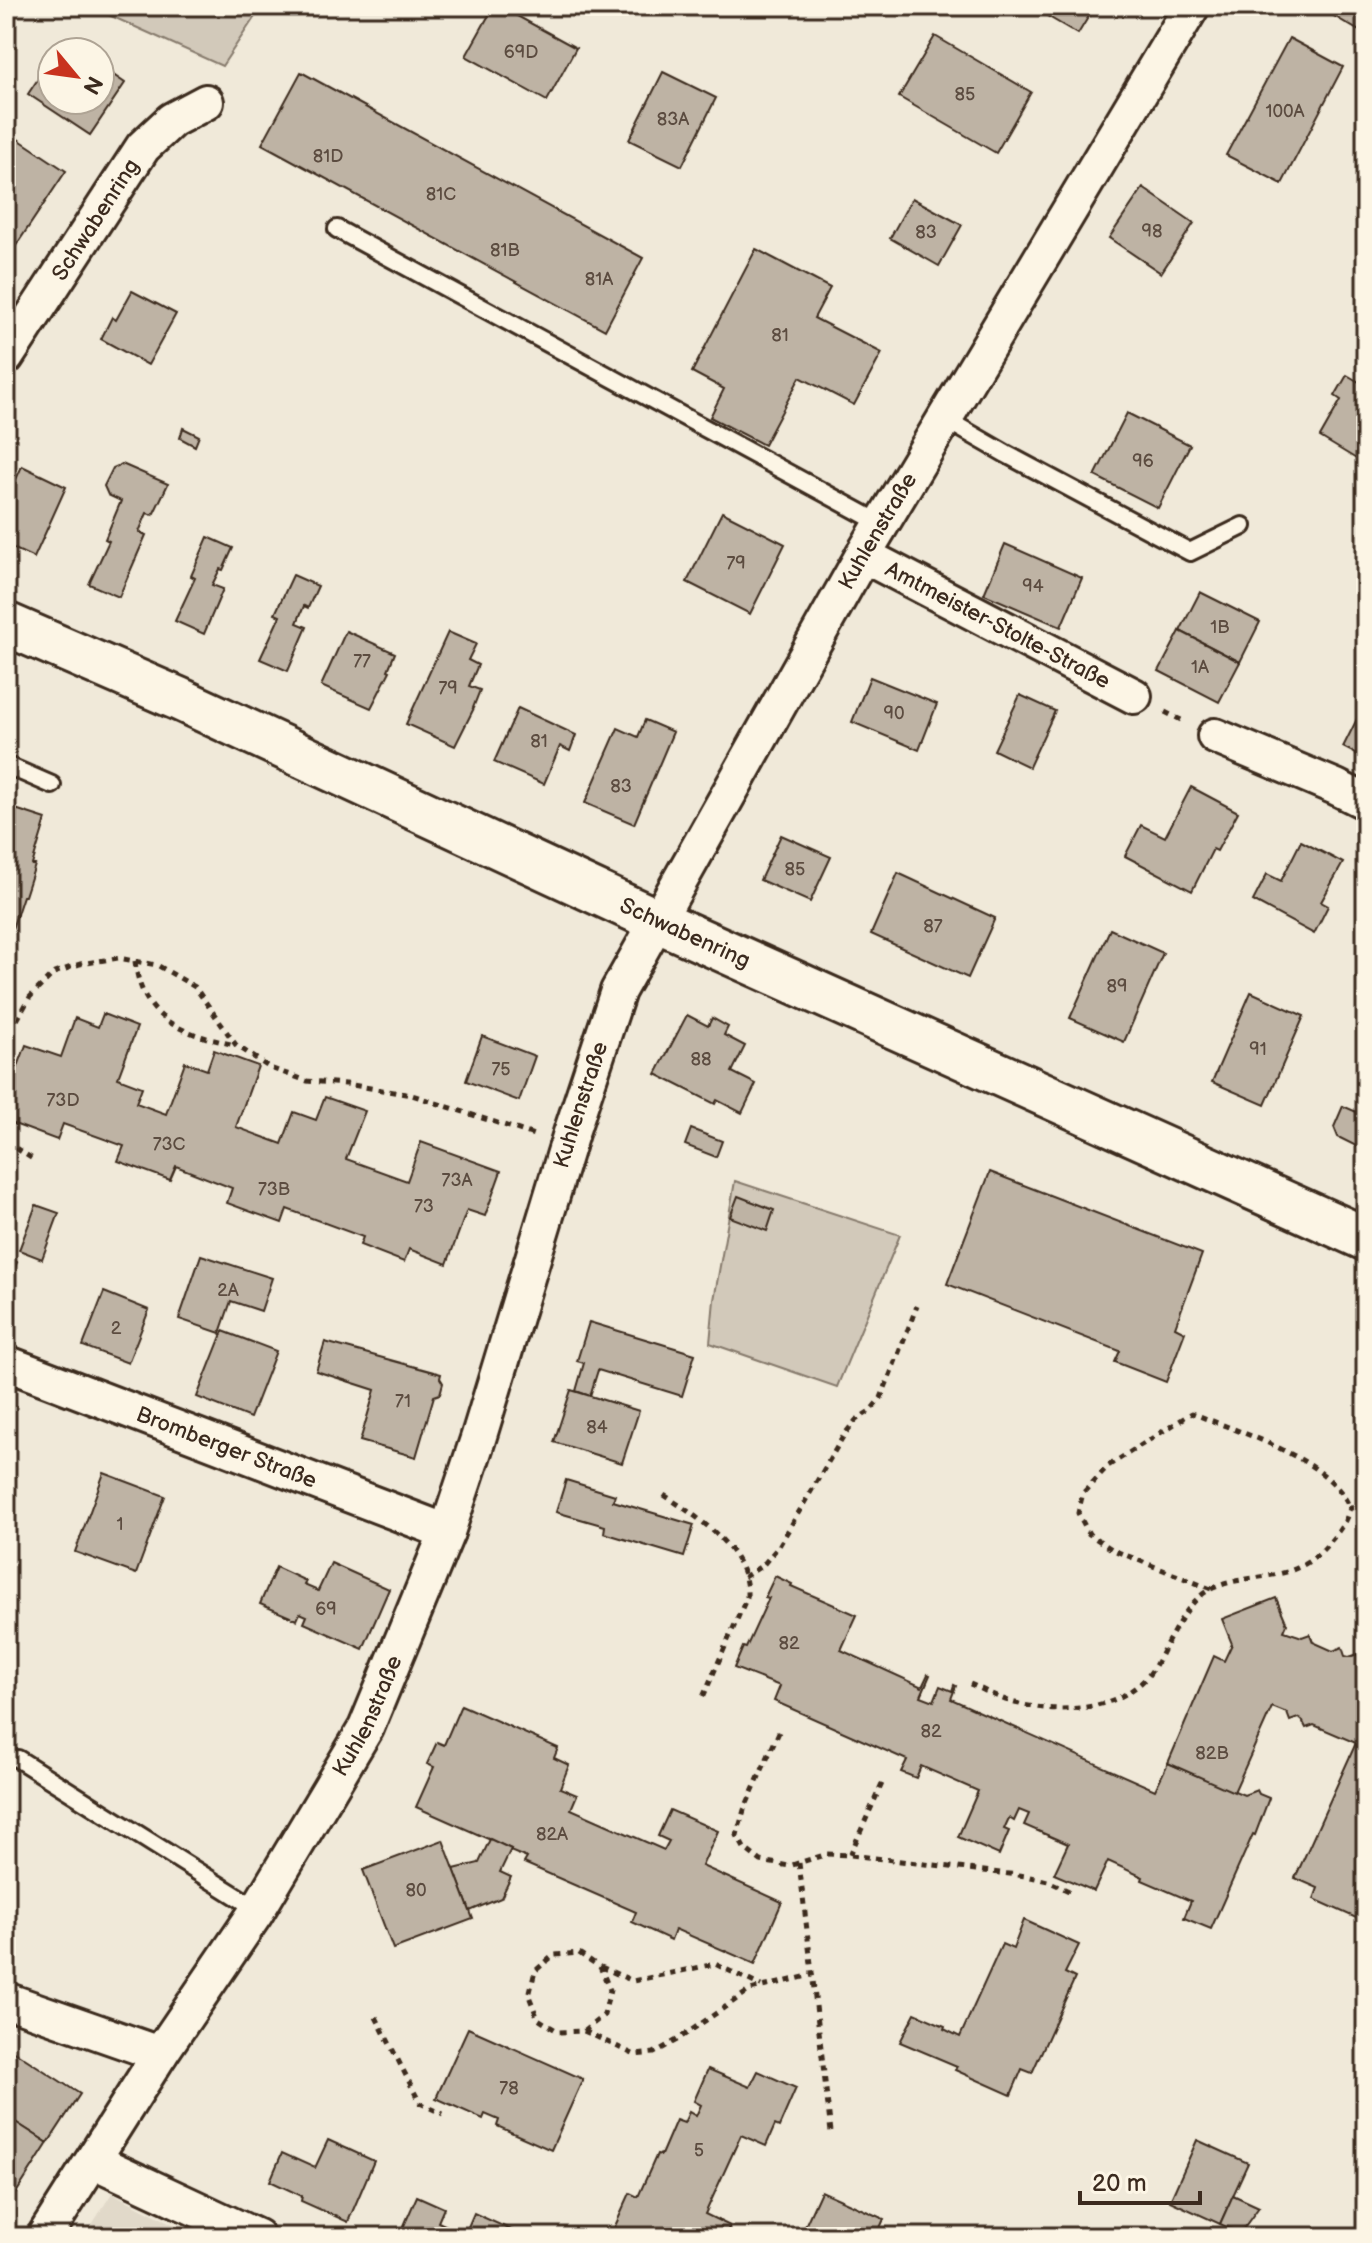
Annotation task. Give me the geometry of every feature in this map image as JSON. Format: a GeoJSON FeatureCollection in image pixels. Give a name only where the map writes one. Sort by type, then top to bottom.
{"type":"FeatureCollection","features":[{"type":"Feature","properties":{"kind":"street","name":"Kuhlenstraße"},"geometry":{"type":"LineString","coordinates":[[44,2237],[257,1909],[366,1728],[447,1532],[618,991],[863,555],[1192,6]]}},
{"type":"Feature","properties":{"kind":"street","name":"Schwabenring"},"geometry":{"type":"LineString","coordinates":[[6,357],[143,147],[172,120],[206,102]]}},
{"type":"Feature","properties":{"kind":"street","name":"Amtmeister-Stolte-Straße"},"geometry":{"type":"LineString","coordinates":[[863,555],[1134,696]]}},
{"type":"Feature","properties":{"kind":"street","name":"Schwabenring"},"geometry":{"type":"LineString","coordinates":[[6,624],[179,699],[658,921],[1366,1239]]}},
{"type":"Feature","properties":{"kind":"street"},"geometry":{"type":"LineString","coordinates":[[1215,736],[1366,802]]}},
{"type":"Feature","properties":{"kind":"street","name":"Bromberger Straße"},"geometry":{"type":"LineString","coordinates":[[6,1363],[447,1532]]}},
{"type":"Feature","properties":{"kind":"street"},"geometry":{"type":"LineString","coordinates":[[6,2000],[160,2054]]}},
{"type":"Feature","properties":{"kind":"street"},"geometry":{"type":"LineString","coordinates":[[94,2161],[257,2237]]}},
{"type":"Feature","properties":{"kind":"lane"},"geometry":{"type":"LineString","coordinates":[[337,229],[882,524]]}},
{"type":"Feature","properties":{"kind":"lane"},"geometry":{"type":"LineString","coordinates":[[945,419],[1190,552],[1243,526]]}},
{"type":"Feature","properties":{"kind":"lane"},"geometry":{"type":"LineString","coordinates":[[6,765],[52,785]]}},
{"type":"Feature","properties":{"kind":"lane"},"geometry":{"type":"LineString","coordinates":[[18,1759],[257,1909]]}},
{"type":"Feature","properties":{"kind":"path"},"geometry":{"type":"LineString","coordinates":[[1134,696],[1215,736]]}},
{"type":"Feature","properties":{"kind":"path"},"geometry":{"type":"LineString","coordinates":[[6,1054],[16,1022],[30,997],[54,973],[80,964],[118,958],[157,965],[195,987],[236,1045],[270,1068],[307,1081],[412,1095],[567,1146]]}},
{"type":"Feature","properties":{"kind":"path"},"geometry":{"type":"LineString","coordinates":[[135,961],[137,979],[147,1001],[167,1022],[194,1036],[236,1045]]}},
{"type":"Feature","properties":{"kind":"path"},"geometry":{"type":"LineString","coordinates":[[6,1142],[36,1161]]}},
{"type":"Feature","properties":{"kind":"path"},"geometry":{"type":"LineString","coordinates":[[744,1577],[763,1565],[779,1546],[844,1435],[881,1398],[917,1306]]}},
{"type":"Feature","properties":{"kind":"path"},"geometry":{"type":"LineString","coordinates":[[970,1684],[1013,1702],[1052,1710],[1093,1706],[1130,1692],[1148,1675],[1193,1602],[1211,1589],[1293,1571],[1316,1558],[1338,1533],[1350,1508],[1345,1496],[1328,1478],[1294,1455],[1192,1413],[1108,1466],[1083,1493],[1078,1513],[1089,1534],[1113,1550],[1211,1589]]}},
{"type":"Feature","properties":{"kind":"path"},"geometry":{"type":"LineString","coordinates":[[664,1495],[702,1519],[725,1543],[743,1571],[747,1585],[747,1597],[703,1697]]}},
{"type":"Feature","properties":{"kind":"path"},"geometry":{"type":"LineString","coordinates":[[1350,1508],[1366,1507]]}},
{"type":"Feature","properties":{"kind":"path"},"geometry":{"type":"LineString","coordinates":[[779,1732],[744,1810],[737,1835],[744,1848],[761,1861],[789,1866],[827,1854],[850,1855],[1026,1876],[1048,1881],[1069,1891]]}},
{"type":"Feature","properties":{"kind":"path"},"geometry":{"type":"LineString","coordinates":[[850,1855],[884,1779]]}},
{"type":"Feature","properties":{"kind":"path"},"geometry":{"type":"LineString","coordinates":[[799,1863],[831,2132]]}},
{"type":"Feature","properties":{"kind":"path"},"geometry":{"type":"LineString","coordinates":[[762,1987],[715,1964],[633,1981],[600,1967],[579,1953],[554,1955],[535,1971],[529,1996],[538,2019],[559,2032],[584,2031],[635,2055],[654,2053],[677,2040],[750,1990],[812,1975]]}},
{"type":"Feature","properties":{"kind":"path"},"geometry":{"type":"LineString","coordinates":[[584,2031],[604,2015],[610,1990],[600,1967]]}},
{"type":"Feature","properties":{"kind":"path"},"geometry":{"type":"LineString","coordinates":[[376,2017],[420,2103],[443,2114]]}},
{"type":"Feature","properties":{"kind":"shaded area"},"geometry":{"type":"Polygon","coordinates":[[[89,6],[262,6],[222,66],[89,6]]]}},
{"type":"Feature","properties":{"kind":"shaded area"},"geometry":{"type":"Polygon","coordinates":[[[735,1181],[900,1235],[837,1387],[710,1343],[714,1300],[735,1181]]]}},
{"type":"Feature","properties":{"kind":"shaded area"},"geometry":{"type":"Polygon","coordinates":[[[112,2193],[198,2237],[84,2237],[112,2193]]]}},
{"type":"Feature","properties":{"kind":"building"},"geometry":{"type":"Polygon","coordinates":[[[494,6],[576,48],[547,101],[466,56],[494,6]]]}},
{"type":"Feature","properties":{"kind":"building"},"geometry":{"type":"Polygon","coordinates":[[[1030,6],[1095,6],[1078,34],[1030,6]]]}},
{"type":"Feature","properties":{"kind":"building"},"geometry":{"type":"Polygon","coordinates":[[[1317,6],[1366,6],[1366,35],[1317,6]]]}},
{"type":"Feature","properties":{"kind":"building"},"geometry":{"type":"Polygon","coordinates":[[[935,36],[1031,92],[996,153],[899,97],[935,36]]]}},
{"type":"Feature","properties":{"kind":"building"},"geometry":{"type":"Polygon","coordinates":[[[1289,38],[1343,67],[1282,184],[1226,155],[1289,38]]]}},
{"type":"Feature","properties":{"kind":"building"},"geometry":{"type":"Polygon","coordinates":[[[301,72],[643,258],[605,330],[262,144],[301,72]]]}},
{"type":"Feature","properties":{"kind":"building"},"geometry":{"type":"Polygon","coordinates":[[[663,72],[716,98],[682,166],[629,140],[663,72]]]}},
{"type":"Feature","properties":{"kind":"building"},"geometry":{"type":"Polygon","coordinates":[[[116,77],[125,83],[116,96],[116,77]]]}},
{"type":"Feature","properties":{"kind":"building"},"geometry":{"type":"Polygon","coordinates":[[[36,82],[36,99],[28,94],[36,82]]]}},
{"type":"Feature","properties":{"kind":"building"},"geometry":{"type":"Polygon","coordinates":[[[61,116],[103,116],[90,135],[61,116]]]}},
{"type":"Feature","properties":{"kind":"building"},"geometry":{"type":"Polygon","coordinates":[[[6,131],[66,171],[13,250],[6,245],[6,131]]]}},
{"type":"Feature","properties":{"kind":"building"},"geometry":{"type":"Polygon","coordinates":[[[1143,188],[1194,223],[1161,273],[1109,238],[1143,188]]]}},
{"type":"Feature","properties":{"kind":"building"},"geometry":{"type":"Polygon","coordinates":[[[912,198],[962,225],[939,266],[890,238],[912,198]]]}},
{"type":"Feature","properties":{"kind":"building"},"geometry":{"type":"Polygon","coordinates":[[[756,249],[830,288],[814,318],[882,353],[854,405],[800,377],[764,445],[710,417],[724,389],[692,372],[756,249]]]}},
{"type":"Feature","properties":{"kind":"building"},"geometry":{"type":"Polygon","coordinates":[[[132,291],[176,314],[148,365],[101,339],[112,317],[116,320],[132,291]]]}},
{"type":"Feature","properties":{"kind":"building"},"geometry":{"type":"Polygon","coordinates":[[[1347,375],[1366,386],[1366,458],[1363,463],[1320,437],[1341,400],[1335,396],[1347,375]]]}},
{"type":"Feature","properties":{"kind":"building"},"geometry":{"type":"Polygon","coordinates":[[[1127,413],[1190,445],[1158,508],[1095,476],[1127,413]]]}},
{"type":"Feature","properties":{"kind":"building"},"geometry":{"type":"Polygon","coordinates":[[[183,428],[199,436],[195,446],[180,438],[183,428]]]}},
{"type":"Feature","properties":{"kind":"building"},"geometry":{"type":"Polygon","coordinates":[[[122,464],[168,484],[153,515],[147,513],[139,532],[146,535],[119,597],[89,584],[109,541],[105,539],[121,501],[108,495],[104,486],[113,468],[122,464]]]}},
{"type":"Feature","properties":{"kind":"building"},"geometry":{"type":"Polygon","coordinates":[[[22,466],[66,487],[34,558],[6,545],[6,493],[9,495],[22,466]]]}},
{"type":"Feature","properties":{"kind":"building"},"geometry":{"type":"Polygon","coordinates":[[[722,512],[785,544],[750,614],[687,582],[722,512]]]}},
{"type":"Feature","properties":{"kind":"building"},"geometry":{"type":"Polygon","coordinates":[[[208,537],[233,548],[212,585],[223,589],[204,634],[175,621],[195,578],[191,576],[208,537]]]}},
{"type":"Feature","properties":{"kind":"building"},"geometry":{"type":"Polygon","coordinates":[[[1005,544],[1082,578],[1061,627],[984,594],[1005,544]]]}},
{"type":"Feature","properties":{"kind":"building"},"geometry":{"type":"Polygon","coordinates":[[[293,575],[318,586],[297,623],[307,627],[288,671],[260,659],[280,616],[275,614],[293,575]]]}},
{"type":"Feature","properties":{"kind":"building"},"geometry":{"type":"Polygon","coordinates":[[[1200,592],[1260,622],[1240,662],[1180,631],[1200,592]]]}},
{"type":"Feature","properties":{"kind":"building"},"geometry":{"type":"Polygon","coordinates":[[[346,631],[395,653],[390,671],[371,708],[321,686],[346,631]]]}},
{"type":"Feature","properties":{"kind":"building"},"geometry":{"type":"Polygon","coordinates":[[[1180,631],[1240,662],[1219,702],[1159,671],[1180,631]]]}},
{"type":"Feature","properties":{"kind":"building"},"geometry":{"type":"Polygon","coordinates":[[[448,632],[476,644],[468,660],[478,665],[469,686],[480,690],[455,746],[406,724],[448,632]]]}},
{"type":"Feature","properties":{"kind":"building"},"geometry":{"type":"Polygon","coordinates":[[[870,677],[937,704],[919,750],[852,722],[870,677]]]}},
{"type":"Feature","properties":{"kind":"building"},"geometry":{"type":"Polygon","coordinates":[[[1020,695],[1055,711],[1029,767],[994,750],[1020,695]]]}},
{"type":"Feature","properties":{"kind":"building"},"geometry":{"type":"Polygon","coordinates":[[[1366,701],[1366,759],[1343,747],[1366,701]]]}},
{"type":"Feature","properties":{"kind":"building"},"geometry":{"type":"Polygon","coordinates":[[[518,708],[576,735],[570,751],[560,746],[544,784],[494,762],[518,708]]]}},
{"type":"Feature","properties":{"kind":"building"},"geometry":{"type":"Polygon","coordinates":[[[645,720],[673,732],[634,824],[585,803],[618,728],[638,737],[645,720]]]}},
{"type":"Feature","properties":{"kind":"building"},"geometry":{"type":"Polygon","coordinates":[[[1191,787],[1238,812],[1217,851],[1213,849],[1192,891],[1125,856],[1141,825],[1165,837],[1191,787]]]}},
{"type":"Feature","properties":{"kind":"building"},"geometry":{"type":"Polygon","coordinates":[[[6,806],[46,819],[32,865],[35,865],[12,929],[6,927],[6,806]]]}},
{"type":"Feature","properties":{"kind":"building"},"geometry":{"type":"Polygon","coordinates":[[[781,835],[831,857],[810,902],[760,880],[781,835]]]}},
{"type":"Feature","properties":{"kind":"building"},"geometry":{"type":"Polygon","coordinates":[[[1301,841],[1343,863],[1321,902],[1328,906],[1314,934],[1253,901],[1267,874],[1281,881],[1301,841]]]}},
{"type":"Feature","properties":{"kind":"building"},"geometry":{"type":"Polygon","coordinates":[[[898,873],[995,918],[968,978],[871,934],[898,873]]]}},
{"type":"Feature","properties":{"kind":"building"},"geometry":{"type":"Polygon","coordinates":[[[1110,929],[1163,953],[1124,1042],[1070,1018],[1110,929]]]}},
{"type":"Feature","properties":{"kind":"building"},"geometry":{"type":"Polygon","coordinates":[[[1251,992],[1304,1016],[1265,1105],[1212,1082],[1251,992]]]}},
{"type":"Feature","properties":{"kind":"building"},"geometry":{"type":"Polygon","coordinates":[[[103,1014],[137,1027],[118,1078],[142,1087],[136,1103],[166,1114],[185,1062],[207,1070],[214,1050],[258,1066],[236,1127],[282,1144],[294,1112],[316,1120],[325,1097],[365,1111],[346,1159],[407,1181],[421,1142],[501,1171],[485,1216],[467,1210],[447,1264],[409,1249],[404,1262],[360,1245],[363,1237],[287,1209],[282,1223],[227,1203],[232,1188],[176,1166],[170,1180],[118,1161],[124,1146],[63,1124],[57,1140],[6,1121],[6,1099],[26,1045],[61,1057],[75,1018],[98,1027],[103,1014]]]}},
{"type":"Feature","properties":{"kind":"building"},"geometry":{"type":"Polygon","coordinates":[[[687,1015],[708,1026],[712,1018],[728,1027],[724,1035],[745,1046],[732,1072],[756,1084],[742,1113],[717,1100],[715,1104],[656,1074],[687,1015]]]}},
{"type":"Feature","properties":{"kind":"building"},"geometry":{"type":"Polygon","coordinates":[[[482,1036],[535,1056],[519,1101],[466,1081],[482,1036]]]}},
{"type":"Feature","properties":{"kind":"building"},"geometry":{"type":"Polygon","coordinates":[[[1366,1103],[1366,1151],[1338,1137],[1334,1127],[1343,1106],[1361,1114],[1366,1103]]]}},
{"type":"Feature","properties":{"kind":"building"},"geometry":{"type":"Polygon","coordinates":[[[691,1129],[722,1141],[716,1157],[685,1145],[691,1129]]]}},
{"type":"Feature","properties":{"kind":"building"},"geometry":{"type":"Polygon","coordinates":[[[990,1172],[1202,1254],[1175,1327],[1185,1332],[1166,1382],[1115,1362],[1120,1351],[947,1284],[990,1172]]]}},
{"type":"Feature","properties":{"kind":"building"},"geometry":{"type":"Polygon","coordinates":[[[738,1196],[774,1210],[767,1231],[730,1217],[738,1196]]]}},
{"type":"Feature","properties":{"kind":"building"},"geometry":{"type":"Polygon","coordinates":[[[36,1205],[59,1213],[42,1259],[19,1250],[36,1205]]]}},
{"type":"Feature","properties":{"kind":"building"},"geometry":{"type":"Polygon","coordinates":[[[6,1254],[10,1256],[8,1259],[17,1262],[10,1281],[6,1280],[6,1254]]]}},
{"type":"Feature","properties":{"kind":"building"},"geometry":{"type":"Polygon","coordinates":[[[201,1255],[272,1278],[261,1311],[231,1301],[220,1333],[179,1319],[201,1255]]]}},
{"type":"Feature","properties":{"kind":"building"},"geometry":{"type":"Polygon","coordinates":[[[104,1292],[149,1310],[128,1363],[83,1346],[104,1292]]]}},
{"type":"Feature","properties":{"kind":"building"},"geometry":{"type":"Polygon","coordinates":[[[589,1322],[695,1354],[682,1396],[598,1370],[590,1396],[576,1391],[584,1363],[577,1361],[589,1322]]]}},
{"type":"Feature","properties":{"kind":"building"},"geometry":{"type":"Polygon","coordinates":[[[223,1331],[276,1351],[250,1418],[197,1397],[223,1331]]]}},
{"type":"Feature","properties":{"kind":"building"},"geometry":{"type":"Polygon","coordinates":[[[325,1342],[441,1374],[443,1383],[440,1394],[434,1396],[416,1457],[360,1441],[375,1390],[316,1371],[325,1342]]]}},
{"type":"Feature","properties":{"kind":"building"},"geometry":{"type":"Polygon","coordinates":[[[571,1390],[639,1411],[622,1463],[554,1442],[571,1390]]]}},
{"type":"Feature","properties":{"kind":"building"},"geometry":{"type":"Polygon","coordinates":[[[104,1473],[165,1496],[136,1574],[75,1552],[104,1473]]]}},
{"type":"Feature","properties":{"kind":"building"},"geometry":{"type":"Polygon","coordinates":[[[566,1480],[615,1495],[613,1501],[694,1525],[684,1557],[604,1533],[605,1526],[556,1512],[566,1480]]]}},
{"type":"Feature","properties":{"kind":"building"},"geometry":{"type":"Polygon","coordinates":[[[331,1563],[389,1589],[363,1649],[304,1623],[307,1616],[300,1613],[297,1620],[260,1604],[276,1567],[306,1581],[304,1585],[318,1591],[331,1563]]]}},
{"type":"Feature","properties":{"kind":"building"},"geometry":{"type":"Polygon","coordinates":[[[775,1576],[857,1615],[841,1650],[922,1687],[930,1675],[921,1696],[934,1701],[940,1686],[952,1691],[954,1685],[951,1699],[1155,1790],[1168,1763],[1244,1795],[1257,1790],[1269,1798],[1211,1929],[1184,1918],[1191,1901],[1108,1861],[1094,1891],[1054,1874],[1068,1844],[1024,1825],[1029,1814],[1019,1810],[1014,1821],[1009,1818],[1004,1829],[1009,1831],[999,1855],[958,1837],[978,1791],[921,1766],[916,1778],[901,1772],[907,1760],[774,1701],[780,1686],[734,1668],[769,1598],[765,1597],[775,1576]]]}},
{"type":"Feature","properties":{"kind":"building"},"geometry":{"type":"Polygon","coordinates":[[[1276,1598],[1287,1624],[1284,1631],[1302,1637],[1310,1634],[1313,1642],[1333,1651],[1342,1647],[1345,1656],[1358,1654],[1361,1663],[1366,1665],[1365,1922],[1314,1899],[1318,1888],[1295,1878],[1356,1743],[1314,1725],[1306,1728],[1302,1720],[1290,1721],[1287,1713],[1272,1707],[1234,1792],[1168,1763],[1214,1656],[1224,1661],[1232,1644],[1222,1619],[1276,1598]]]}},
{"type":"Feature","properties":{"kind":"building"},"geometry":{"type":"Polygon","coordinates":[[[461,1705],[558,1748],[554,1758],[569,1765],[560,1788],[577,1795],[571,1809],[664,1850],[669,1841],[658,1836],[670,1810],[718,1831],[702,1866],[782,1902],[755,1964],[675,1929],[671,1940],[632,1922],[636,1912],[524,1863],[527,1858],[511,1849],[416,1807],[434,1767],[427,1764],[437,1742],[444,1745],[461,1705]]]}},
{"type":"Feature","properties":{"kind":"building"},"geometry":{"type":"Polygon","coordinates":[[[490,1839],[511,1849],[500,1872],[511,1877],[501,1898],[470,1911],[454,1869],[479,1863],[490,1839]]]}},
{"type":"Feature","properties":{"kind":"building"},"geometry":{"type":"Polygon","coordinates":[[[443,1840],[473,1919],[393,1949],[363,1870],[443,1840]]]}},
{"type":"Feature","properties":{"kind":"building"},"geometry":{"type":"Polygon","coordinates":[[[1024,1920],[1079,1945],[1065,1973],[1075,1978],[1032,2073],[1022,2069],[1011,2095],[955,2070],[957,2066],[900,2042],[915,2013],[945,2026],[944,2029],[960,2037],[1002,1944],[1013,1949],[1024,1920]]]}},
{"type":"Feature","properties":{"kind":"building"},"geometry":{"type":"Polygon","coordinates":[[[468,2028],[583,2079],[551,2150],[497,2126],[499,2120],[485,2114],[483,2119],[436,2098],[468,2028]]]}},
{"type":"Feature","properties":{"kind":"building"},"geometry":{"type":"Polygon","coordinates":[[[12,2050],[80,2094],[48,2143],[6,2116],[6,2059],[12,2050]]]}},
{"type":"Feature","properties":{"kind":"building"},"geometry":{"type":"Polygon","coordinates":[[[708,2069],[750,2087],[758,2071],[796,2088],[779,2127],[775,2125],[766,2146],[741,2135],[705,2214],[730,2226],[724,2237],[610,2237],[630,2193],[638,2197],[676,2120],[684,2123],[689,2112],[696,2116],[701,2105],[694,2101],[708,2069]]]}},
{"type":"Feature","properties":{"kind":"building"},"geometry":{"type":"Polygon","coordinates":[[[6,2116],[48,2143],[16,2193],[6,2186],[6,2116]]]}},
{"type":"Feature","properties":{"kind":"building"},"geometry":{"type":"Polygon","coordinates":[[[328,2140],[374,2161],[348,2222],[301,2201],[302,2196],[270,2181],[282,2153],[315,2168],[328,2140]]]}},
{"type":"Feature","properties":{"kind":"building"},"geometry":{"type":"Polygon","coordinates":[[[1197,2140],[1248,2163],[1220,2224],[1170,2201],[1197,2140]]]}},
{"type":"Feature","properties":{"kind":"building"},"geometry":{"type":"Polygon","coordinates":[[[821,2191],[884,2219],[876,2237],[800,2237],[821,2191]]]}},
{"type":"Feature","properties":{"kind":"building"},"geometry":{"type":"Polygon","coordinates":[[[1233,2195],[1259,2207],[1240,2233],[1220,2224],[1233,2195]]]}},
{"type":"Feature","properties":{"kind":"building"},"geometry":{"type":"Polygon","coordinates":[[[417,2196],[444,2208],[438,2222],[465,2234],[474,2213],[527,2237],[399,2237],[417,2196]]]}}]}
